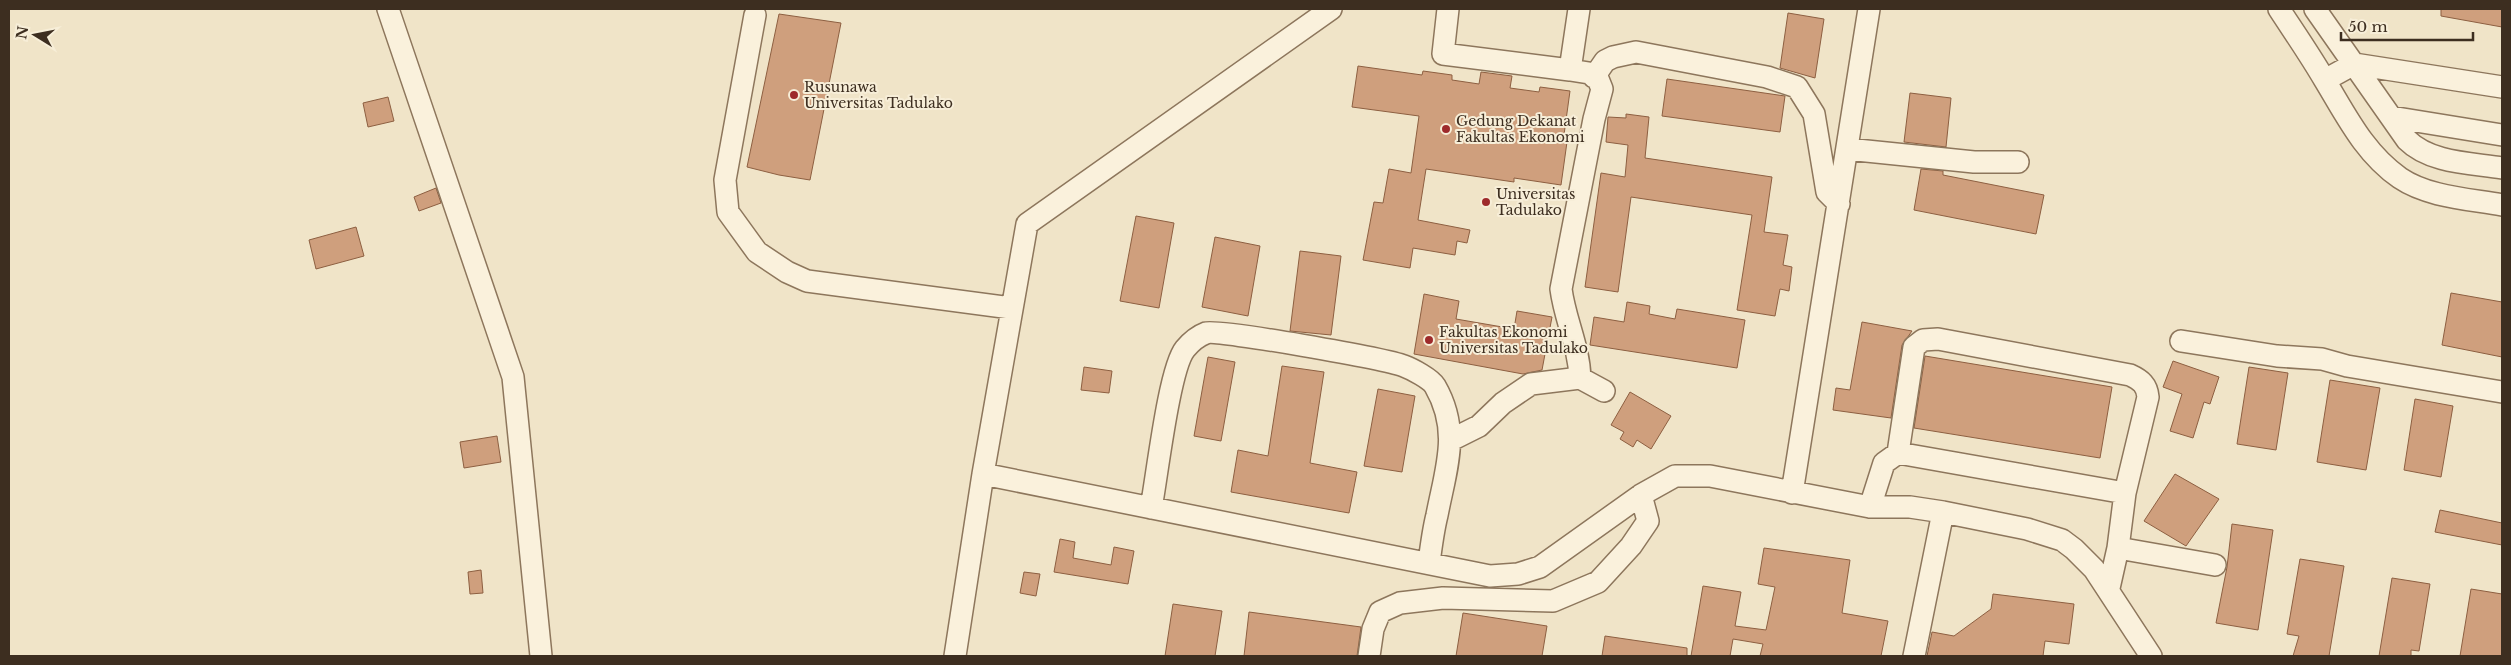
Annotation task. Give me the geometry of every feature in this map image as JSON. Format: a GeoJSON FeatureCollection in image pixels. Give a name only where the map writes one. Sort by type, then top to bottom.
{"type":"FeatureCollection","features":[{"type":"Feature","properties":{"kind":"lane"},"geometry":{"type":"LineString","coordinates":[[388,9],[513,377],[541,656]]}},
{"type":"Feature","properties":{"kind":"lane"},"geometry":{"type":"LineString","coordinates":[[955,656],[983,474],[1026,224],[1331,9]]}},
{"type":"Feature","properties":{"kind":"lane"},"geometry":{"type":"LineString","coordinates":[[1448,9],[1443,54],[1589,73],[1598,79],[1602,89],[1594,119],[1562,289],[1565,315],[1574,337],[1580,378]]}},
{"type":"Feature","properties":{"kind":"lane"},"geometry":{"type":"LineString","coordinates":[[1570,70],[1579,9]]}},
{"type":"Feature","properties":{"kind":"lane"},"geometry":{"type":"LineString","coordinates":[[1792,493],[1869,9]]}},
{"type":"Feature","properties":{"kind":"lane"},"geometry":{"type":"LineString","coordinates":[[2279,9],[2353,130],[2369,151],[2400,178],[2438,194],[2502,205]]}},
{"type":"Feature","properties":{"kind":"lane"},"geometry":{"type":"LineString","coordinates":[[2315,9],[2407,140],[2416,149],[2427,154],[2502,168]]}},
{"type":"Feature","properties":{"kind":"lane"},"geometry":{"type":"LineString","coordinates":[[755,15],[725,180],[728,212],[757,252],[787,272],[807,280],[1011,308]]}},
{"type":"Feature","properties":{"kind":"lane"},"geometry":{"type":"LineString","coordinates":[[1594,76],[1605,61],[1613,57],[1636,52],[1767,77],[1797,87],[1814,114],[1827,192],[1839,204]]}},
{"type":"Feature","properties":{"kind":"lane"},"geometry":{"type":"LineString","coordinates":[[2324,80],[2354,64],[2502,87]]}},
{"type":"Feature","properties":{"kind":"lane"},"geometry":{"type":"LineString","coordinates":[[2391,117],[2502,135]]}},
{"type":"Feature","properties":{"kind":"lane"},"geometry":{"type":"LineString","coordinates":[[1847,149],[1974,162],[2018,162]]}},
{"type":"Feature","properties":{"kind":"lane"},"geometry":{"type":"LineString","coordinates":[[1151,508],[1173,383],[1184,351],[1192,342],[1207,332],[1234,334],[1404,366],[1434,384],[1446,410],[1451,440],[1448,471],[1437,514],[1428,563]]}},
{"type":"Feature","properties":{"kind":"lane"},"geometry":{"type":"LineString","coordinates":[[1898,453],[1914,347],[1923,340],[1938,339],[2130,375],[2140,379],[2147,389],[2148,397],[2124,493],[2118,548],[2109,588]]}},
{"type":"Feature","properties":{"kind":"lane"},"geometry":{"type":"LineString","coordinates":[[2181,341],[2277,356],[2322,359],[2347,366],[2502,392]]}},
{"type":"Feature","properties":{"kind":"lane"},"geometry":{"type":"LineString","coordinates":[[1451,440],[1479,426],[1503,402],[1531,384],[1580,378],[1604,390]]}},
{"type":"Feature","properties":{"kind":"lane"},"geometry":{"type":"LineString","coordinates":[[1870,506],[1884,463],[1898,453],[2124,493]]}},
{"type":"Feature","properties":{"kind":"lane"},"geometry":{"type":"LineString","coordinates":[[983,474],[1490,576],[1518,574],[1540,567],[1641,495],[1675,476],[1710,476],[1792,493],[1870,506],[1910,507],[1943,512],[2027,529],[2062,540],[2081,556],[2109,588],[2112,599],[2151,656]]}},
{"type":"Feature","properties":{"kind":"lane"},"geometry":{"type":"LineString","coordinates":[[1369,656],[1373,629],[1380,612],[1400,603],[1443,598],[1553,601],[1598,582],[1631,546],[1648,521],[1641,495]]}},
{"type":"Feature","properties":{"kind":"lane"},"geometry":{"type":"LineString","coordinates":[[1914,656],[1943,512]]}},
{"type":"Feature","properties":{"kind":"lane"},"geometry":{"type":"LineString","coordinates":[[2118,548],[2215,565]]}},
{"type":"Feature","properties":{"kind":"building"},"geometry":{"type":"Polygon","coordinates":[[[2441,9],[2502,9],[2502,27],[2441,16],[2441,9]]]}},
{"type":"Feature","properties":{"kind":"building"},"geometry":{"type":"Polygon","coordinates":[[[1788,13],[1824,19],[1815,78],[1780,68],[1788,13]]]}},
{"type":"Feature","properties":{"kind":"building","name":"Rusunawa Universitas Tadulako"},"geometry":{"type":"Polygon","coordinates":[[[779,14],[841,23],[810,180],[747,167],[779,14]]]}},
{"type":"Feature","properties":{"kind":"building"},"geometry":{"type":"Polygon","coordinates":[[[1358,66],[1422,75],[1423,71],[1452,75],[1452,80],[1479,84],[1481,72],[1512,76],[1510,88],[1539,92],[1540,87],[1570,91],[1563,142],[1567,142],[1561,185],[1514,178],[1514,182],[1426,169],[1418,220],[1470,230],[1467,243],[1457,241],[1455,255],[1413,248],[1410,268],[1363,260],[1374,202],[1383,203],[1389,169],[1411,173],[1419,116],[1352,107],[1358,66]]]}},
{"type":"Feature","properties":{"kind":"building"},"geometry":{"type":"Polygon","coordinates":[[[1667,79],[1785,96],[1780,132],[1662,116],[1667,79]]]}},
{"type":"Feature","properties":{"kind":"building"},"geometry":{"type":"Polygon","coordinates":[[[1910,93],[1951,98],[1946,147],[1904,142],[1910,93]]]}},
{"type":"Feature","properties":{"kind":"building"},"geometry":{"type":"Polygon","coordinates":[[[388,97],[394,121],[368,127],[363,103],[388,97]]]}},
{"type":"Feature","properties":{"kind":"building"},"geometry":{"type":"Polygon","coordinates":[[[1626,114],[1649,117],[1645,158],[1772,177],[1764,232],[1788,235],[1783,265],[1792,267],[1789,291],[1780,289],[1775,316],[1737,310],[1752,215],[1631,197],[1618,292],[1585,287],[1601,173],[1625,177],[1628,145],[1606,142],[1608,117],[1626,118],[1626,114]]]}},
{"type":"Feature","properties":{"kind":"building"},"geometry":{"type":"Polygon","coordinates":[[[1921,169],[1943,171],[1943,175],[2044,195],[2036,234],[1914,210],[1921,169]]]}},
{"type":"Feature","properties":{"kind":"building"},"geometry":{"type":"Polygon","coordinates":[[[436,188],[441,203],[419,211],[414,197],[436,188]]]}},
{"type":"Feature","properties":{"kind":"building"},"geometry":{"type":"Polygon","coordinates":[[[1136,216],[1174,223],[1159,308],[1120,301],[1136,216]]]}},
{"type":"Feature","properties":{"kind":"building"},"geometry":{"type":"Polygon","coordinates":[[[356,227],[364,256],[316,269],[309,240],[356,227]]]}},
{"type":"Feature","properties":{"kind":"building"},"geometry":{"type":"Polygon","coordinates":[[[1215,237],[1260,246],[1248,316],[1202,307],[1215,237]]]}},
{"type":"Feature","properties":{"kind":"building"},"geometry":{"type":"Polygon","coordinates":[[[1300,251],[1341,256],[1331,335],[1290,331],[1300,251]]]}},
{"type":"Feature","properties":{"kind":"building"},"geometry":{"type":"Polygon","coordinates":[[[2451,293],[2502,302],[2502,357],[2442,345],[2451,293]]]}},
{"type":"Feature","properties":{"kind":"building"},"geometry":{"type":"Polygon","coordinates":[[[1424,294],[1459,301],[1456,319],[1514,329],[1517,311],[1552,317],[1542,370],[1523,374],[1414,354],[1424,294]]]}},
{"type":"Feature","properties":{"kind":"building"},"geometry":{"type":"Polygon","coordinates":[[[1627,302],[1650,306],[1649,314],[1675,319],[1677,309],[1745,320],[1737,368],[1590,345],[1594,317],[1624,322],[1627,302]]]}},
{"type":"Feature","properties":{"kind":"building"},"geometry":{"type":"Polygon","coordinates":[[[1862,322],[1912,331],[1902,345],[1891,418],[1833,410],[1836,388],[1850,390],[1862,322]]]}},
{"type":"Feature","properties":{"kind":"building"},"geometry":{"type":"Polygon","coordinates":[[[1925,356],[2112,387],[2100,458],[1914,428],[1925,356]]]}},
{"type":"Feature","properties":{"kind":"building"},"geometry":{"type":"Polygon","coordinates":[[[1208,357],[1235,362],[1221,441],[1194,436],[1208,357]]]}},
{"type":"Feature","properties":{"kind":"building"},"geometry":{"type":"Polygon","coordinates":[[[2173,361],[2219,377],[2210,404],[2204,402],[2193,438],[2170,431],[2182,394],[2163,387],[2173,361]]]}},
{"type":"Feature","properties":{"kind":"building"},"geometry":{"type":"Polygon","coordinates":[[[1282,366],[1324,372],[1310,463],[1357,472],[1349,513],[1231,492],[1238,450],[1268,456],[1282,366]]]}},
{"type":"Feature","properties":{"kind":"building"},"geometry":{"type":"Polygon","coordinates":[[[1084,367],[1112,371],[1109,393],[1081,390],[1084,367]]]}},
{"type":"Feature","properties":{"kind":"building"},"geometry":{"type":"Polygon","coordinates":[[[2249,367],[2288,373],[2276,450],[2237,444],[2249,367]]]}},
{"type":"Feature","properties":{"kind":"building"},"geometry":{"type":"Polygon","coordinates":[[[2330,380],[2380,388],[2366,470],[2317,462],[2330,380]]]}},
{"type":"Feature","properties":{"kind":"building"},"geometry":{"type":"Polygon","coordinates":[[[1378,389],[1415,396],[1402,472],[1364,466],[1378,389]]]}},
{"type":"Feature","properties":{"kind":"building"},"geometry":{"type":"Polygon","coordinates":[[[1630,392],[1671,416],[1651,449],[1637,440],[1633,447],[1620,439],[1624,432],[1611,425],[1630,392]]]}},
{"type":"Feature","properties":{"kind":"building"},"geometry":{"type":"Polygon","coordinates":[[[2415,399],[2453,406],[2441,477],[2404,470],[2415,399]]]}},
{"type":"Feature","properties":{"kind":"building"},"geometry":{"type":"Polygon","coordinates":[[[497,436],[501,462],[464,468],[460,442],[497,436]]]}},
{"type":"Feature","properties":{"kind":"building"},"geometry":{"type":"Polygon","coordinates":[[[2175,474],[2219,499],[2186,546],[2144,521],[2175,474]]]}},
{"type":"Feature","properties":{"kind":"building"},"geometry":{"type":"Polygon","coordinates":[[[2440,510],[2502,523],[2502,545],[2435,532],[2440,510]]]}},
{"type":"Feature","properties":{"kind":"building"},"geometry":{"type":"Polygon","coordinates":[[[2232,524],[2273,530],[2258,630],[2216,623],[2227,567],[2232,524]]]}},
{"type":"Feature","properties":{"kind":"building"},"geometry":{"type":"Polygon","coordinates":[[[1060,539],[1075,542],[1073,558],[1111,565],[1114,547],[1134,551],[1128,584],[1054,572],[1060,539]]]}},
{"type":"Feature","properties":{"kind":"building"},"geometry":{"type":"Polygon","coordinates":[[[1764,548],[1850,560],[1842,613],[1888,621],[1881,656],[1760,656],[1763,644],[1733,639],[1730,656],[1691,656],[1703,586],[1741,592],[1735,626],[1766,630],[1775,587],[1758,584],[1764,548]]]}},
{"type":"Feature","properties":{"kind":"building"},"geometry":{"type":"Polygon","coordinates":[[[2300,559],[2344,566],[2329,656],[2293,656],[2299,636],[2287,634],[2300,559]]]}},
{"type":"Feature","properties":{"kind":"building"},"geometry":{"type":"Polygon","coordinates":[[[481,570],[483,593],[470,594],[468,572],[481,570]]]}},
{"type":"Feature","properties":{"kind":"building"},"geometry":{"type":"Polygon","coordinates":[[[1024,572],[1040,574],[1036,596],[1020,593],[1024,572]]]}},
{"type":"Feature","properties":{"kind":"building"},"geometry":{"type":"Polygon","coordinates":[[[2392,578],[2430,584],[2419,651],[2411,650],[2411,656],[2379,656],[2392,578]]]}},
{"type":"Feature","properties":{"kind":"building"},"geometry":{"type":"Polygon","coordinates":[[[2471,589],[2502,594],[2502,656],[2460,656],[2471,589]]]}},
{"type":"Feature","properties":{"kind":"building"},"geometry":{"type":"Polygon","coordinates":[[[1993,594],[2074,604],[2069,644],[2045,641],[2043,656],[1927,656],[1932,632],[1954,636],[1991,609],[1993,594]]]}},
{"type":"Feature","properties":{"kind":"building"},"geometry":{"type":"Polygon","coordinates":[[[1173,604],[1222,611],[1215,656],[1165,656],[1173,604]]]}},
{"type":"Feature","properties":{"kind":"building"},"geometry":{"type":"Polygon","coordinates":[[[1249,612],[1361,627],[1357,656],[1244,656],[1249,612]]]}},
{"type":"Feature","properties":{"kind":"building"},"geometry":{"type":"Polygon","coordinates":[[[1463,613],[1547,626],[1542,656],[1456,656],[1463,613]]]}},
{"type":"Feature","properties":{"kind":"building"},"geometry":{"type":"Polygon","coordinates":[[[1605,636],[1687,648],[1687,656],[1602,656],[1605,636]]]}},
{"type":"Feature","properties":{"kind":"place","name":"Rusunawa Universitas Tadulako"},"geometry":{"type":"Point","coordinates":[794,95]}},
{"type":"Feature","properties":{"kind":"place","name":"Gedung Dekanat Fakultas Ekonomi"},"geometry":{"type":"Point","coordinates":[1446,129]}},
{"type":"Feature","properties":{"kind":"place","name":"Universitas Tadulako"},"geometry":{"type":"Point","coordinates":[1486,202]}},
{"type":"Feature","properties":{"kind":"place","name":"Fakultas Ekonomi Universitas Tadulako"},"geometry":{"type":"Point","coordinates":[1429,340]}}]}
